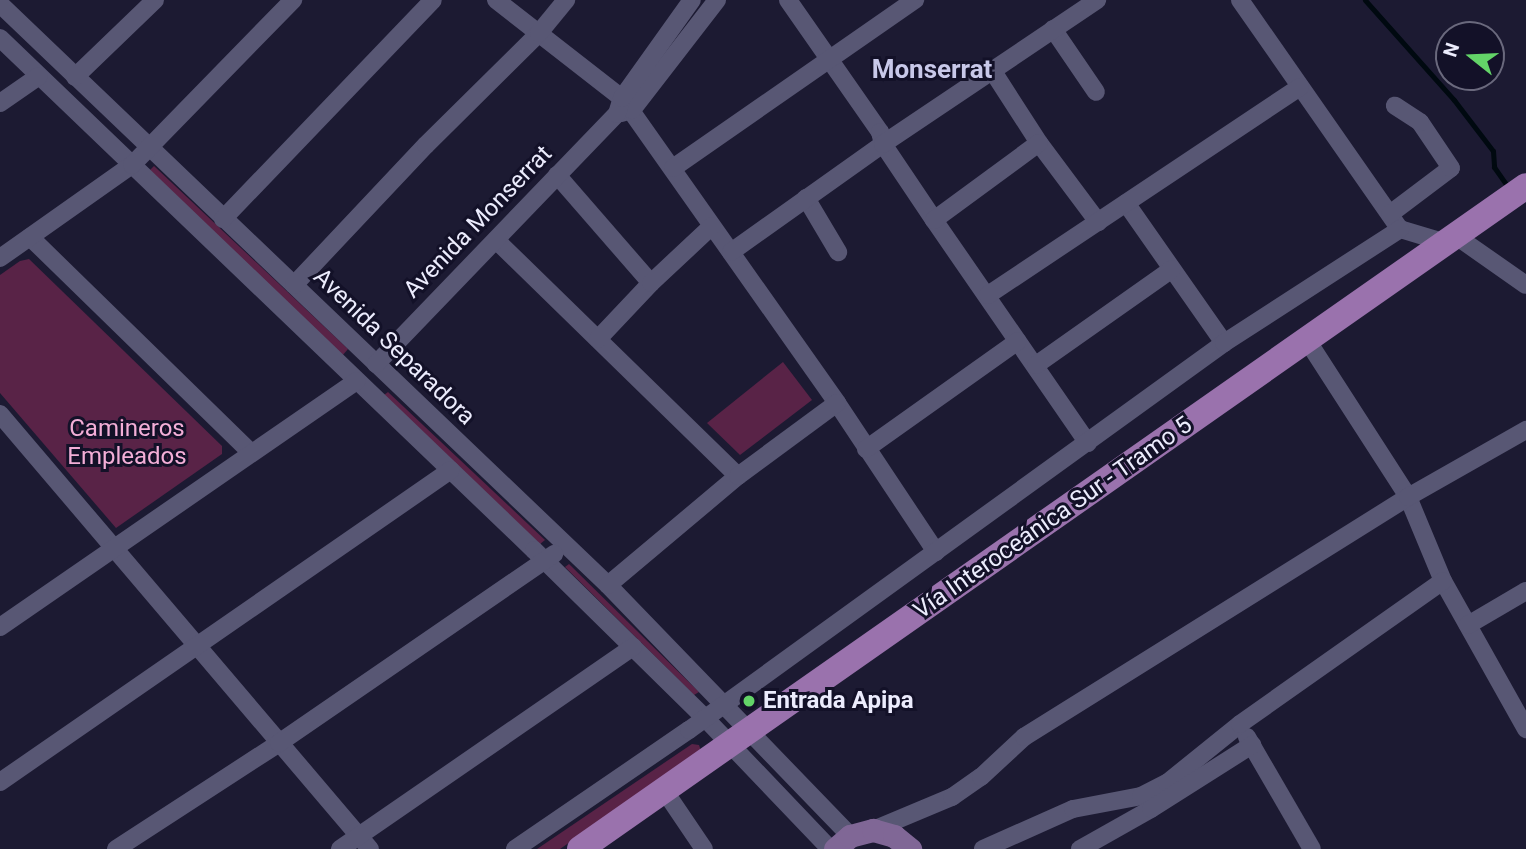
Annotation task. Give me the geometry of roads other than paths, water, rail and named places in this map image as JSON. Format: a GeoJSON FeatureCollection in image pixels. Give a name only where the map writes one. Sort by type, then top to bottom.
{"type":"FeatureCollection","features":[{"type":"Feature","properties":{"kind":"highway","name":"Vía Interoceánica Sur - Tramo 5"},"geometry":{"type":"LineString","coordinates":[[580,849],[1526,186]]}},
{"type":"Feature","properties":{"kind":"main road"},"geometry":{"type":"LineString","coordinates":[[847,841],[894,836],[910,849]]}},
{"type":"Feature","properties":{"kind":"street"},"geometry":{"type":"LineString","coordinates":[[75,77],[155,0]]}},
{"type":"Feature","properties":{"kind":"street"},"geometry":{"type":"LineString","coordinates":[[0,258],[132,164],[293,0]]}},
{"type":"Feature","properties":{"kind":"street"},"geometry":{"type":"LineString","coordinates":[[223,219],[433,0]]}},
{"type":"Feature","properties":{"kind":"street"},"geometry":{"type":"LineString","coordinates":[[496,0],[539,33],[624,108],[673,168],[936,552]]}},
{"type":"Feature","properties":{"kind":"street"},"geometry":{"type":"LineString","coordinates":[[294,285],[426,145],[539,33],[566,0]]}},
{"type":"Feature","properties":{"kind":"street","name":"Avenida Monserrat"},"geometry":{"type":"LineString","coordinates":[[624,108],[692,0]]}},
{"type":"Feature","properties":{"kind":"street","name":"Avenida Monserrat"},"geometry":{"type":"LineString","coordinates":[[376,364],[624,108],[717,0]]}},
{"type":"Feature","properties":{"kind":"street"},"geometry":{"type":"LineString","coordinates":[[788,0],[880,132],[883,144],[934,220],[1088,443]]}},
{"type":"Feature","properties":{"kind":"street"},"geometry":{"type":"LineString","coordinates":[[673,168],[915,0]]}},
{"type":"Feature","properties":{"kind":"street"},"geometry":{"type":"LineString","coordinates":[[731,252],[883,144],[1097,0]]}},
{"type":"Feature","properties":{"kind":"street"},"geometry":{"type":"LineString","coordinates":[[1240,0],[1395,222],[1459,234],[1526,285]]}},
{"type":"Feature","properties":{"kind":"street","name":"Avenida Separadora"},"geometry":{"type":"LineString","coordinates":[[0,4],[608,585],[724,703],[739,737]]}},
{"type":"Feature","properties":{"kind":"street"},"geometry":{"type":"LineString","coordinates":[[1053,29],[1096,92]]}},
{"type":"Feature","properties":{"kind":"street","name":"Avenida Separadora"},"geometry":{"type":"LineString","coordinates":[[0,38],[546,561],[705,718],[739,737]]}},
{"type":"Feature","properties":{"kind":"street"},"geometry":{"type":"LineString","coordinates":[[992,70],[1039,143],[1098,222]]}},
{"type":"Feature","properties":{"kind":"street"},"geometry":{"type":"LineString","coordinates":[[0,103],[38,76]]}},
{"type":"Feature","properties":{"kind":"street"},"geometry":{"type":"LineString","coordinates":[[988,295],[1300,86]]}},
{"type":"Feature","properties":{"kind":"street"},"geometry":{"type":"LineString","coordinates":[[515,849],[705,718],[1395,222],[1451,168],[1420,122],[1395,106]]}},
{"type":"Feature","properties":{"kind":"street"},"geometry":{"type":"LineString","coordinates":[[934,220],[1039,143]]}},
{"type":"Feature","properties":{"kind":"street"},"geometry":{"type":"LineString","coordinates":[[557,175],[650,283]]}},
{"type":"Feature","properties":{"kind":"street"},"geometry":{"type":"LineString","coordinates":[[806,198],[838,252]]}},
{"type":"Feature","properties":{"kind":"street"},"geometry":{"type":"LineString","coordinates":[[1126,204],[1224,343]]}},
{"type":"Feature","properties":{"kind":"street"},"geometry":{"type":"LineString","coordinates":[[598,339],[650,283],[712,226]]}},
{"type":"Feature","properties":{"kind":"street"},"geometry":{"type":"LineString","coordinates":[[30,237],[250,452]]}},
{"type":"Feature","properties":{"kind":"street"},"geometry":{"type":"LineString","coordinates":[[496,240],[738,476]]}},
{"type":"Feature","properties":{"kind":"street"},"geometry":{"type":"LineString","coordinates":[[1036,365],[1172,269]]}},
{"type":"Feature","properties":{"kind":"street"},"geometry":{"type":"LineString","coordinates":[[1307,340],[1408,497],[1443,581],[1526,729]]}},
{"type":"Feature","properties":{"kind":"street"},"geometry":{"type":"LineString","coordinates":[[866,449],[1018,341]]}},
{"type":"Feature","properties":{"kind":"street"},"geometry":{"type":"LineString","coordinates":[[0,627],[356,380]]}},
{"type":"Feature","properties":{"kind":"street"},"geometry":{"type":"LineString","coordinates":[[608,585],[738,476],[836,403]]}},
{"type":"Feature","properties":{"kind":"street"},"geometry":{"type":"LineString","coordinates":[[0,414],[116,547],[364,842]]}},
{"type":"Feature","properties":{"kind":"street"},"geometry":{"type":"LineString","coordinates":[[847,841],[952,797],[981,777],[1024,737],[1408,497],[1526,430]]}},
{"type":"Feature","properties":{"kind":"street"},"geometry":{"type":"LineString","coordinates":[[0,443],[15,432]]}},
{"type":"Feature","properties":{"kind":"street"},"geometry":{"type":"LineString","coordinates":[[0,782],[451,470]]}},
{"type":"Feature","properties":{"kind":"street"},"geometry":{"type":"LineString","coordinates":[[116,849],[279,743],[546,561],[564,544]]}},
{"type":"Feature","properties":{"kind":"street"},"geometry":{"type":"LineString","coordinates":[[982,849],[1073,809],[1141,796],[1167,783],[1240,724],[1443,581]]}},
{"type":"Feature","properties":{"kind":"street"},"geometry":{"type":"LineString","coordinates":[[1468,625],[1526,591]]}},
{"type":"Feature","properties":{"kind":"street"},"geometry":{"type":"LineString","coordinates":[[340,849],[364,842],[633,647]]}},
{"type":"Feature","properties":{"kind":"street"},"geometry":{"type":"LineString","coordinates":[[1240,724],[1312,849]]}},
{"type":"Feature","properties":{"kind":"street"},"geometry":{"type":"LineString","coordinates":[[739,737],[847,841]]}},
{"type":"Feature","properties":{"kind":"street"},"geometry":{"type":"LineString","coordinates":[[739,737],[847,841]]}},
{"type":"Feature","properties":{"kind":"street"},"geometry":{"type":"LineString","coordinates":[[1080,849],[1151,810],[1252,745]]}},
{"type":"Feature","properties":{"kind":"street"},"geometry":{"type":"LineString","coordinates":[[664,790],[704,849]]}},
{"type":"Feature","properties":{"kind":"waterway"},"geometry":{"type":"LineString","coordinates":[[1365,0],[1454,100],[1493,151],[1494,167],[1510,190]]}},
{"type":"Feature","properties":{"kind":"place","name":"Entrada Apipa"},"geometry":{"type":"Point","coordinates":[749,701]}},
{"type":"Feature","properties":{"kind":"district","name":"Monserrat"},"geometry":{"type":"Point","coordinates":[932,70]}},
{"type":"Feature","properties":{"kind":"park label","name":"Camineros Empleados"},"geometry":{"type":"Point","coordinates":[127,443]}}]}
